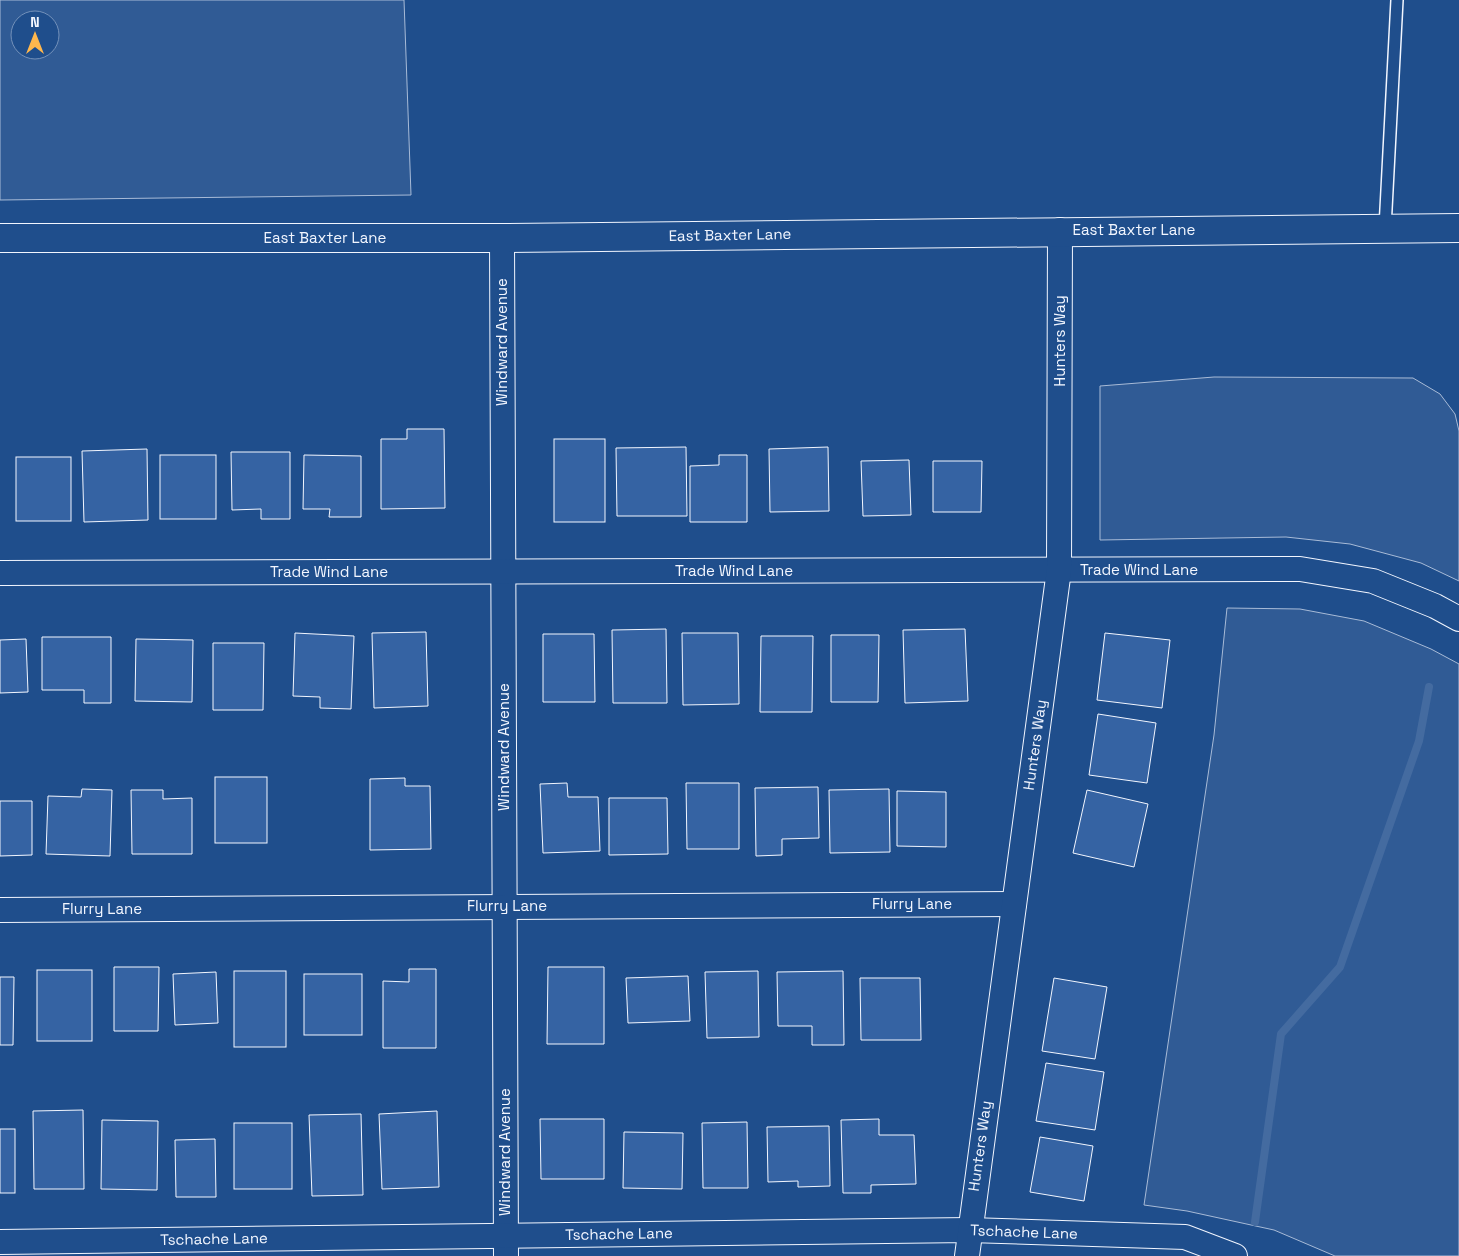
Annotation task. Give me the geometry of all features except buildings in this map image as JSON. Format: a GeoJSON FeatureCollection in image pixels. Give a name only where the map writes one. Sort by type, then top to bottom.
{"type":"FeatureCollection","features":[{"type":"Feature","properties":{"kind":"main road","name":"East Baxter Lane"},"geometry":{"type":"LineString","coordinates":[[0,238],[502,238],[1060,230],[1459,228]]}},
{"type":"Feature","properties":{"kind":"street","name":"Hunters Way"},"geometry":{"type":"LineString","coordinates":[[967,1256],[1059,570],[1060,230]]}},
{"type":"Feature","properties":{"kind":"street","name":"Windward Avenue"},"geometry":{"type":"LineString","coordinates":[[502,238],[506,1246]]}},
{"type":"Feature","properties":{"kind":"street","name":"Trade Wind Lane"},"geometry":{"type":"LineString","coordinates":[[0,573],[1300,569],[1373,581],[1435,606],[1459,619]]}},
{"type":"Feature","properties":{"kind":"street","name":"Flurry Lane"},"geometry":{"type":"LineString","coordinates":[[0,910],[1014,904]]}},
{"type":"Feature","properties":{"kind":"street","name":"Tschache Lane"},"geometry":{"type":"LineString","coordinates":[[0,1242],[506,1246],[969,1230],[1185,1237],[1235,1256]]}},
{"type":"Feature","properties":{"kind":"lane"},"geometry":{"type":"LineString","coordinates":[[1386,228],[1397,0]]}},
{"type":"Feature","properties":{"kind":"shaded area"},"geometry":{"type":"Polygon","coordinates":[[[0,0],[404,0],[411,195],[0,200],[0,0]]]}},
{"type":"Feature","properties":{"kind":"shaded area"},"geometry":{"type":"Polygon","coordinates":[[[1214,377],[1413,378],[1440,394],[1455,414],[1459,431],[1459,581],[1421,563],[1350,544],[1286,537],[1100,540],[1100,386],[1214,377]]]}},
{"type":"Feature","properties":{"kind":"shaded area"},"geometry":{"type":"Polygon","coordinates":[[[1227,608],[1300,609],[1364,621],[1431,649],[1459,664],[1459,1256],[1335,1256],[1274,1230],[1187,1211],[1144,1205],[1214,735],[1227,608]]]}},
{"type":"Feature","properties":{"kind":"waterway"},"geometry":{"type":"LineString","coordinates":[[1255,1222],[1281,1034],[1340,967],[1419,741],[1429,687]]}}]}
